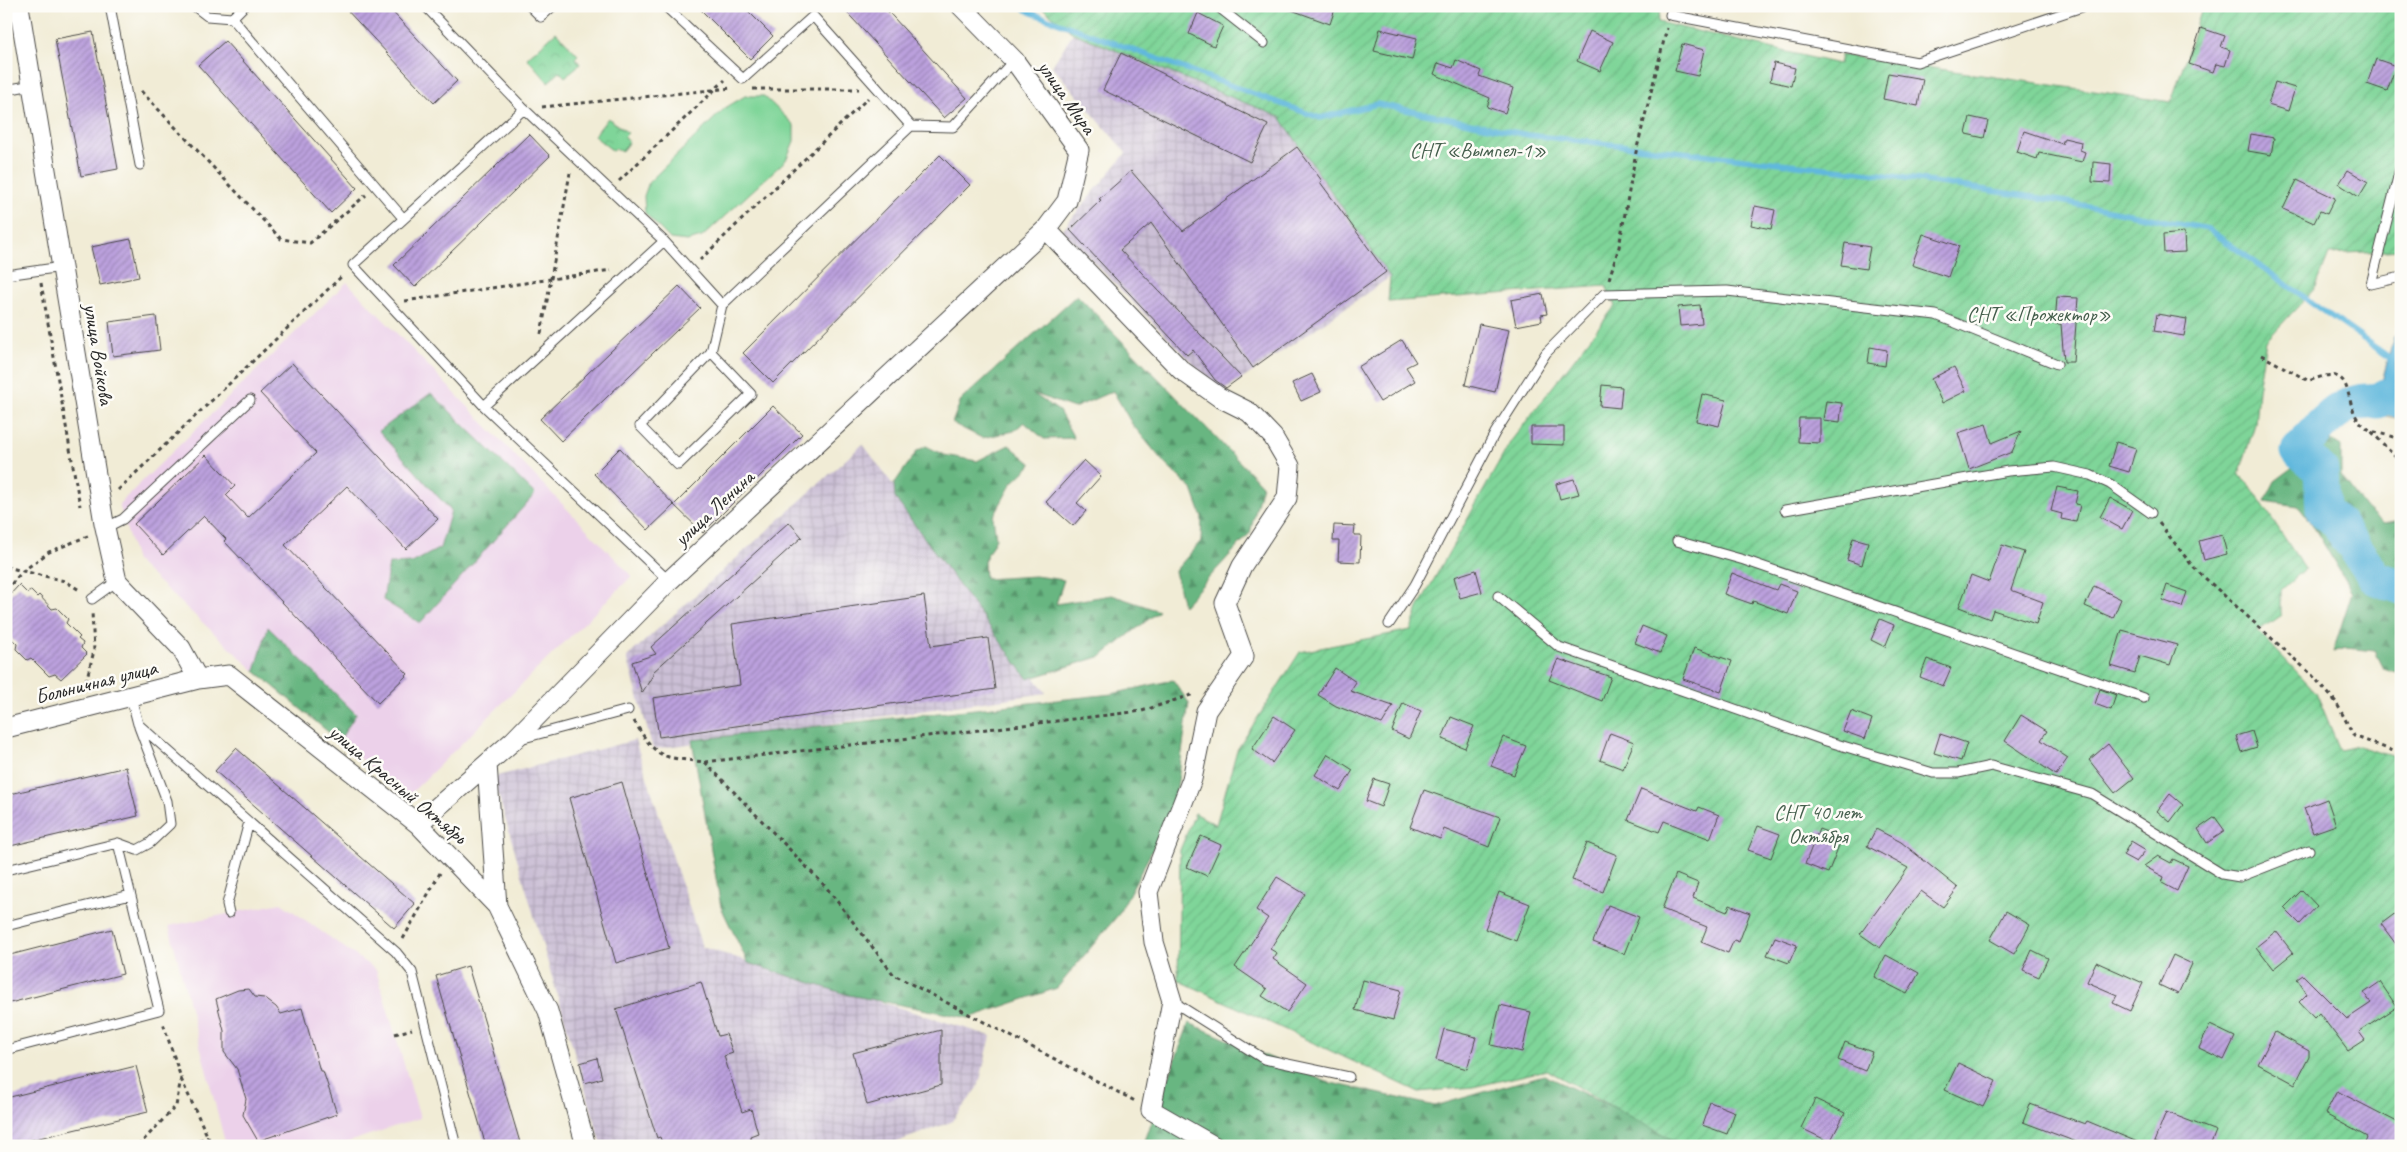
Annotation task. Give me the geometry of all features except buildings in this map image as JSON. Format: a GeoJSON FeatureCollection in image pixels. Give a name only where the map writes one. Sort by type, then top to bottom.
{"type":"FeatureCollection","features":[{"type":"Feature","properties":{"kind":"street","name":"улица Мира"},"geometry":{"type":"LineString","coordinates":[[961,6],[1014,60],[1079,150],[1067,200],[1046,229]]}},
{"type":"Feature","properties":{"kind":"street","name":"улица Войкова"},"geometry":{"type":"LineString","coordinates":[[23,7],[32,85],[62,267],[93,530],[117,581]]}},
{"type":"Feature","properties":{"kind":"street","name":"улица Ленина"},"geometry":{"type":"LineString","coordinates":[[418,824],[513,741],[669,581],[1046,229]]}},
{"type":"Feature","properties":{"kind":"street"},"geometry":{"type":"LineString","coordinates":[[1046,229],[1181,370],[1219,397],[1249,412],[1274,437],[1290,466],[1287,498],[1242,566],[1225,603],[1244,656],[1206,712],[1192,779],[1148,892],[1154,942],[1172,1000],[1151,1110],[1214,1146]]}},
{"type":"Feature","properties":{"kind":"street"},"geometry":{"type":"LineString","coordinates":[[117,581],[181,648],[198,679]]}},
{"type":"Feature","properties":{"kind":"street","name":"улица Красный Октябрь"},"geometry":{"type":"LineString","coordinates":[[198,679],[229,675],[418,824],[450,855],[497,906],[548,1011],[586,1146]]}},
{"type":"Feature","properties":{"kind":"street","name":"Больничная улица"},"geometry":{"type":"LineString","coordinates":[[6,728],[131,698],[198,679]]}},
{"type":"Feature","properties":{"kind":"street"},"geometry":{"type":"LineString","coordinates":[[487,764],[497,906]]}},
{"type":"Feature","properties":{"kind":"lane"},"geometry":{"type":"LineString","coordinates":[[110,6],[140,165]]}},
{"type":"Feature","properties":{"kind":"lane"},"geometry":{"type":"LineString","coordinates":[[194,6],[207,16],[232,18],[403,218]]}},
{"type":"Feature","properties":{"kind":"lane"},"geometry":{"type":"LineString","coordinates":[[232,18],[244,6]]}},
{"type":"Feature","properties":{"kind":"lane"},"geometry":{"type":"LineString","coordinates":[[425,6],[524,109],[664,242],[722,305]]}},
{"type":"Feature","properties":{"kind":"lane"},"geometry":{"type":"LineString","coordinates":[[530,6],[541,17],[553,6]]}},
{"type":"Feature","properties":{"kind":"lane"},"geometry":{"type":"LineString","coordinates":[[665,6],[743,79],[812,16],[911,126]]}},
{"type":"Feature","properties":{"kind":"lane"},"geometry":{"type":"LineString","coordinates":[[1217,6],[1264,43]]}},
{"type":"Feature","properties":{"kind":"lane"},"geometry":{"type":"LineString","coordinates":[[1671,10],[1917,62],[2085,6]]}},
{"type":"Feature","properties":{"kind":"lane"},"geometry":{"type":"LineString","coordinates":[[712,352],[751,394],[678,465],[640,426],[712,352],[722,305],[911,126],[953,127],[1014,60]]}},
{"type":"Feature","properties":{"kind":"lane"},"geometry":{"type":"LineString","coordinates":[[6,90],[32,85]]}},
{"type":"Feature","properties":{"kind":"lane"},"geometry":{"type":"LineString","coordinates":[[524,109],[353,265],[484,406],[669,581]]}},
{"type":"Feature","properties":{"kind":"lane"},"geometry":{"type":"LineString","coordinates":[[2401,166],[2371,284],[2401,277]]}},
{"type":"Feature","properties":{"kind":"lane"},"geometry":{"type":"LineString","coordinates":[[484,406],[664,242]]}},
{"type":"Feature","properties":{"kind":"lane"},"geometry":{"type":"LineString","coordinates":[[6,274],[62,267]]}},
{"type":"Feature","properties":{"kind":"lane"},"geometry":{"type":"LineString","coordinates":[[1389,624],[1415,585],[1495,433],[1546,353],[1604,294],[1727,291],[1936,315],[2057,364]]}},
{"type":"Feature","properties":{"kind":"lane"},"geometry":{"type":"LineString","coordinates":[[93,530],[123,519],[250,400]]}},
{"type":"Feature","properties":{"kind":"lane"},"geometry":{"type":"LineString","coordinates":[[1785,510],[2008,471],[2054,467],[2090,475],[2110,484],[2151,513]]}},
{"type":"Feature","properties":{"kind":"lane"},"geometry":{"type":"LineString","coordinates":[[1677,541],[1744,560],[2144,698]]}},
{"type":"Feature","properties":{"kind":"lane"},"geometry":{"type":"LineString","coordinates":[[92,598],[117,581]]}},
{"type":"Feature","properties":{"kind":"lane"},"geometry":{"type":"LineString","coordinates":[[1498,596],[1559,647],[1823,740],[1933,772],[1958,773],[1991,766],[2092,794],[2222,874],[2240,877],[2309,850]]}},
{"type":"Feature","properties":{"kind":"lane"},"geometry":{"type":"LineString","coordinates":[[6,870],[118,843],[137,850],[150,843],[170,824],[167,801],[138,724],[131,698]]}},
{"type":"Feature","properties":{"kind":"lane"},"geometry":{"type":"LineString","coordinates":[[513,741],[628,710]]}},
{"type":"Feature","properties":{"kind":"lane"},"geometry":{"type":"LineString","coordinates":[[138,724],[396,952],[412,972],[456,1146]]}},
{"type":"Feature","properties":{"kind":"lane"},"geometry":{"type":"LineString","coordinates":[[228,913],[227,904],[249,822]]}},
{"type":"Feature","properties":{"kind":"lane"},"geometry":{"type":"LineString","coordinates":[[6,1050],[159,1010],[118,843]]}},
{"type":"Feature","properties":{"kind":"lane"},"geometry":{"type":"LineString","coordinates":[[6,926],[130,895]]}},
{"type":"Feature","properties":{"kind":"lane"},"geometry":{"type":"LineString","coordinates":[[1172,1000],[1264,1060],[1349,1077]]}},
{"type":"Feature","properties":{"kind":"path"},"geometry":{"type":"LineString","coordinates":[[1604,294],[1618,247],[1636,152],[1671,10]]}},
{"type":"Feature","properties":{"kind":"path"},"geometry":{"type":"LineString","coordinates":[[122,71],[281,239],[310,243],[376,186]]}},
{"type":"Feature","properties":{"kind":"path"},"geometry":{"type":"LineString","coordinates":[[610,190],[734,71]]}},
{"type":"Feature","properties":{"kind":"path"},"geometry":{"type":"LineString","coordinates":[[524,109],[716,88],[735,88]]}},
{"type":"Feature","properties":{"kind":"path"},"geometry":{"type":"LineString","coordinates":[[744,88],[878,89]]}},
{"type":"Feature","properties":{"kind":"path"},"geometry":{"type":"LineString","coordinates":[[690,270],[878,89]]}},
{"type":"Feature","properties":{"kind":"path"},"geometry":{"type":"LineString","coordinates":[[538,357],[550,280],[574,156]]}},
{"type":"Feature","properties":{"kind":"path"},"geometry":{"type":"LineString","coordinates":[[112,496],[353,265]]}},
{"type":"Feature","properties":{"kind":"path"},"geometry":{"type":"LineString","coordinates":[[389,303],[637,267]]}},
{"type":"Feature","properties":{"kind":"path"},"geometry":{"type":"LineString","coordinates":[[38,270],[81,508]]}},
{"type":"Feature","properties":{"kind":"path"},"geometry":{"type":"LineString","coordinates":[[2261,355],[2309,381],[2322,376],[2337,377],[2348,385],[2359,420],[2401,464]]}},
{"type":"Feature","properties":{"kind":"path"},"geometry":{"type":"LineString","coordinates":[[2398,413],[2401,419]]}},
{"type":"Feature","properties":{"kind":"path"},"geometry":{"type":"LineString","coordinates":[[2371,431],[2401,439]]}},
{"type":"Feature","properties":{"kind":"path"},"geometry":{"type":"LineString","coordinates":[[2151,513],[2194,568],[2311,674],[2336,702],[2354,736],[2401,754]]}},
{"type":"Feature","properties":{"kind":"path"},"geometry":{"type":"LineString","coordinates":[[91,544],[93,530]]}},
{"type":"Feature","properties":{"kind":"path"},"geometry":{"type":"LineString","coordinates":[[6,590],[23,571],[50,552],[93,530]]}},
{"type":"Feature","properties":{"kind":"path"},"geometry":{"type":"LineString","coordinates":[[6,567],[64,581],[92,598],[94,651],[82,696]]}},
{"type":"Feature","properties":{"kind":"path"},"geometry":{"type":"LineString","coordinates":[[628,710],[650,748],[666,757],[705,762],[1142,711],[1201,692]]}},
{"type":"Feature","properties":{"kind":"path"},"geometry":{"type":"LineString","coordinates":[[705,762],[826,887],[894,976],[1151,1110]]}},
{"type":"Feature","properties":{"kind":"path"},"geometry":{"type":"LineString","coordinates":[[396,952],[450,855]]}},
{"type":"Feature","properties":{"kind":"path"},"geometry":{"type":"LineString","coordinates":[[159,1010],[181,1078],[212,1146]]}},
{"type":"Feature","properties":{"kind":"path"},"geometry":{"type":"LineString","coordinates":[[138,1146],[176,1106],[181,1078]]}},
{"type":"Feature","properties":{"kind":"path"},"geometry":{"type":"LineString","coordinates":[[184,1146],[208,1136]]}},
{"type":"Feature","properties":{"kind":"shaded area"},"geometry":{"type":"Polygon","coordinates":[[[1073,33],[1280,117],[1390,277],[1222,393],[1062,230],[1126,153],[1052,66],[1073,33]]]}},
{"type":"Feature","properties":{"kind":"shaded area"},"geometry":{"type":"Polygon","coordinates":[[[347,282],[632,576],[407,797],[255,671],[136,561],[119,504],[347,282]]]}},
{"type":"Feature","properties":{"kind":"shaded area"},"geometry":{"type":"Polygon","coordinates":[[[863,444],[1046,693],[653,749],[627,657],[863,444]]]}},
{"type":"Feature","properties":{"kind":"shaded area"},"geometry":{"type":"Polygon","coordinates":[[[635,740],[702,947],[991,1036],[978,1088],[951,1122],[886,1146],[602,1146],[493,777],[635,740]]]}},
{"type":"Feature","properties":{"kind":"shaded area"},"geometry":{"type":"Polygon","coordinates":[[[281,903],[376,970],[420,1118],[336,1146],[226,1146],[169,926],[281,903]]]}},
{"type":"Feature","properties":{"kind":"green space"},"geometry":{"type":"Polygon","coordinates":[[[1040,6],[1661,6],[1658,22],[1839,64],[1841,55],[2171,102],[2203,6],[2401,6],[2401,250],[2329,254],[2316,287],[2266,341],[2255,424],[2239,475],[2252,488],[2305,569],[2281,590],[2281,615],[2258,631],[2316,692],[2340,750],[2358,746],[2399,758],[2401,766],[2401,1146],[1684,1146],[1547,1070],[1473,1087],[1419,1092],[1178,980],[1180,850],[1195,813],[1216,825],[1237,750],[1300,652],[1411,630],[1418,608],[1511,441],[1615,306],[1606,286],[1388,302],[1390,277],[1280,117],[1073,33],[1040,6]]]}},
{"type":"Feature","properties":{"kind":"green space"},"geometry":{"type":"Polygon","coordinates":[[[556,32],[578,55],[575,58],[580,64],[565,77],[560,72],[548,82],[527,58],[556,32]]]}},
{"type":"Feature","properties":{"kind":"green space"},"geometry":{"type":"Polygon","coordinates":[[[745,96],[764,96],[794,125],[794,141],[786,160],[702,237],[687,241],[670,239],[645,213],[644,196],[649,182],[725,108],[745,96]]]}},
{"type":"Feature","properties":{"kind":"green space"},"geometry":{"type":"Polygon","coordinates":[[[608,118],[628,133],[624,137],[629,142],[621,152],[616,148],[613,151],[594,136],[608,118]]]}},
{"type":"Feature","properties":{"kind":"green space"},"geometry":{"type":"Polygon","coordinates":[[[1077,295],[1262,485],[1250,533],[1183,606],[1175,571],[1201,541],[1202,517],[1192,489],[1166,465],[1132,424],[1113,391],[1074,408],[1032,393],[1059,411],[1074,438],[1044,439],[1024,422],[1014,431],[982,438],[952,423],[961,400],[1077,295]]]}},
{"type":"Feature","properties":{"kind":"green space"},"geometry":{"type":"Polygon","coordinates":[[[431,393],[535,494],[420,623],[383,600],[389,564],[412,563],[440,548],[451,511],[379,431],[431,393]]]}},
{"type":"Feature","properties":{"kind":"green space"},"geometry":{"type":"Polygon","coordinates":[[[2330,440],[2341,446],[2341,475],[2366,508],[2383,523],[2401,520],[2401,678],[2396,672],[2384,669],[2375,651],[2346,648],[2333,652],[2352,592],[2312,524],[2298,506],[2265,501],[2275,481],[2306,458],[2317,442],[2330,440]]]}},
{"type":"Feature","properties":{"kind":"green space"},"geometry":{"type":"Polygon","coordinates":[[[1009,445],[1032,464],[1012,483],[993,517],[996,538],[984,561],[985,579],[1035,576],[1064,580],[1056,604],[1112,595],[1159,611],[1102,656],[1028,679],[895,498],[894,484],[917,451],[926,446],[944,455],[977,461],[1009,445]]]}},
{"type":"Feature","properties":{"kind":"green space"},"geometry":{"type":"Polygon","coordinates":[[[268,627],[356,714],[339,741],[255,671],[268,627]]]}},
{"type":"Feature","properties":{"kind":"green space"},"geometry":{"type":"Polygon","coordinates":[[[1173,680],[1189,703],[1174,809],[1118,915],[1057,988],[969,1018],[849,995],[748,963],[721,907],[692,740],[1112,694],[1173,680]]]}},
{"type":"Feature","properties":{"kind":"green space"},"geometry":{"type":"Polygon","coordinates":[[[1189,1023],[1327,1082],[1435,1106],[1544,1075],[1659,1128],[1679,1146],[1143,1146],[1189,1023]]]}},
{"type":"Feature","properties":{"kind":"sand"},"geometry":{"type":"Polygon","coordinates":[[[2387,400],[2401,407],[2400,419],[2381,415],[2379,403],[2387,400]]]}},
{"type":"Feature","properties":{"kind":"water"},"geometry":{"type":"Polygon","coordinates":[[[2401,330],[2401,356],[2396,364],[2397,379],[2391,389],[2394,396],[2401,397],[2401,407],[2387,400],[2376,404],[2363,399],[2369,391],[2380,389],[2394,336],[2401,330]]]}},
{"type":"Feature","properties":{"kind":"waterway"},"geometry":{"type":"LineString","coordinates":[[1020,6],[1032,13],[1320,118],[1377,104],[1528,135],[1879,174],[2066,202],[2208,229],[2389,357],[2391,364]]}},
{"type":"Feature","properties":{"kind":"waterway"},"geometry":{"type":"LineString","coordinates":[[2401,401],[2385,396],[2378,401],[2365,401],[2342,408],[2323,423],[2298,451],[2321,470],[2323,510],[2337,523],[2376,578],[2401,587]]}},
{"type":"Feature","properties":{"kind":"park label","name":"СНТ «Вымпел-1»"},"geometry":{"type":"Point","coordinates":[1478,150]}},
{"type":"Feature","properties":{"kind":"park label","name":"СНТ «Прожектор»"},"geometry":{"type":"Point","coordinates":[2039,314]}},
{"type":"Feature","properties":{"kind":"park label","name":"СНТ 40 лет Октября"},"geometry":{"type":"Point","coordinates":[1818,824]}}]}
